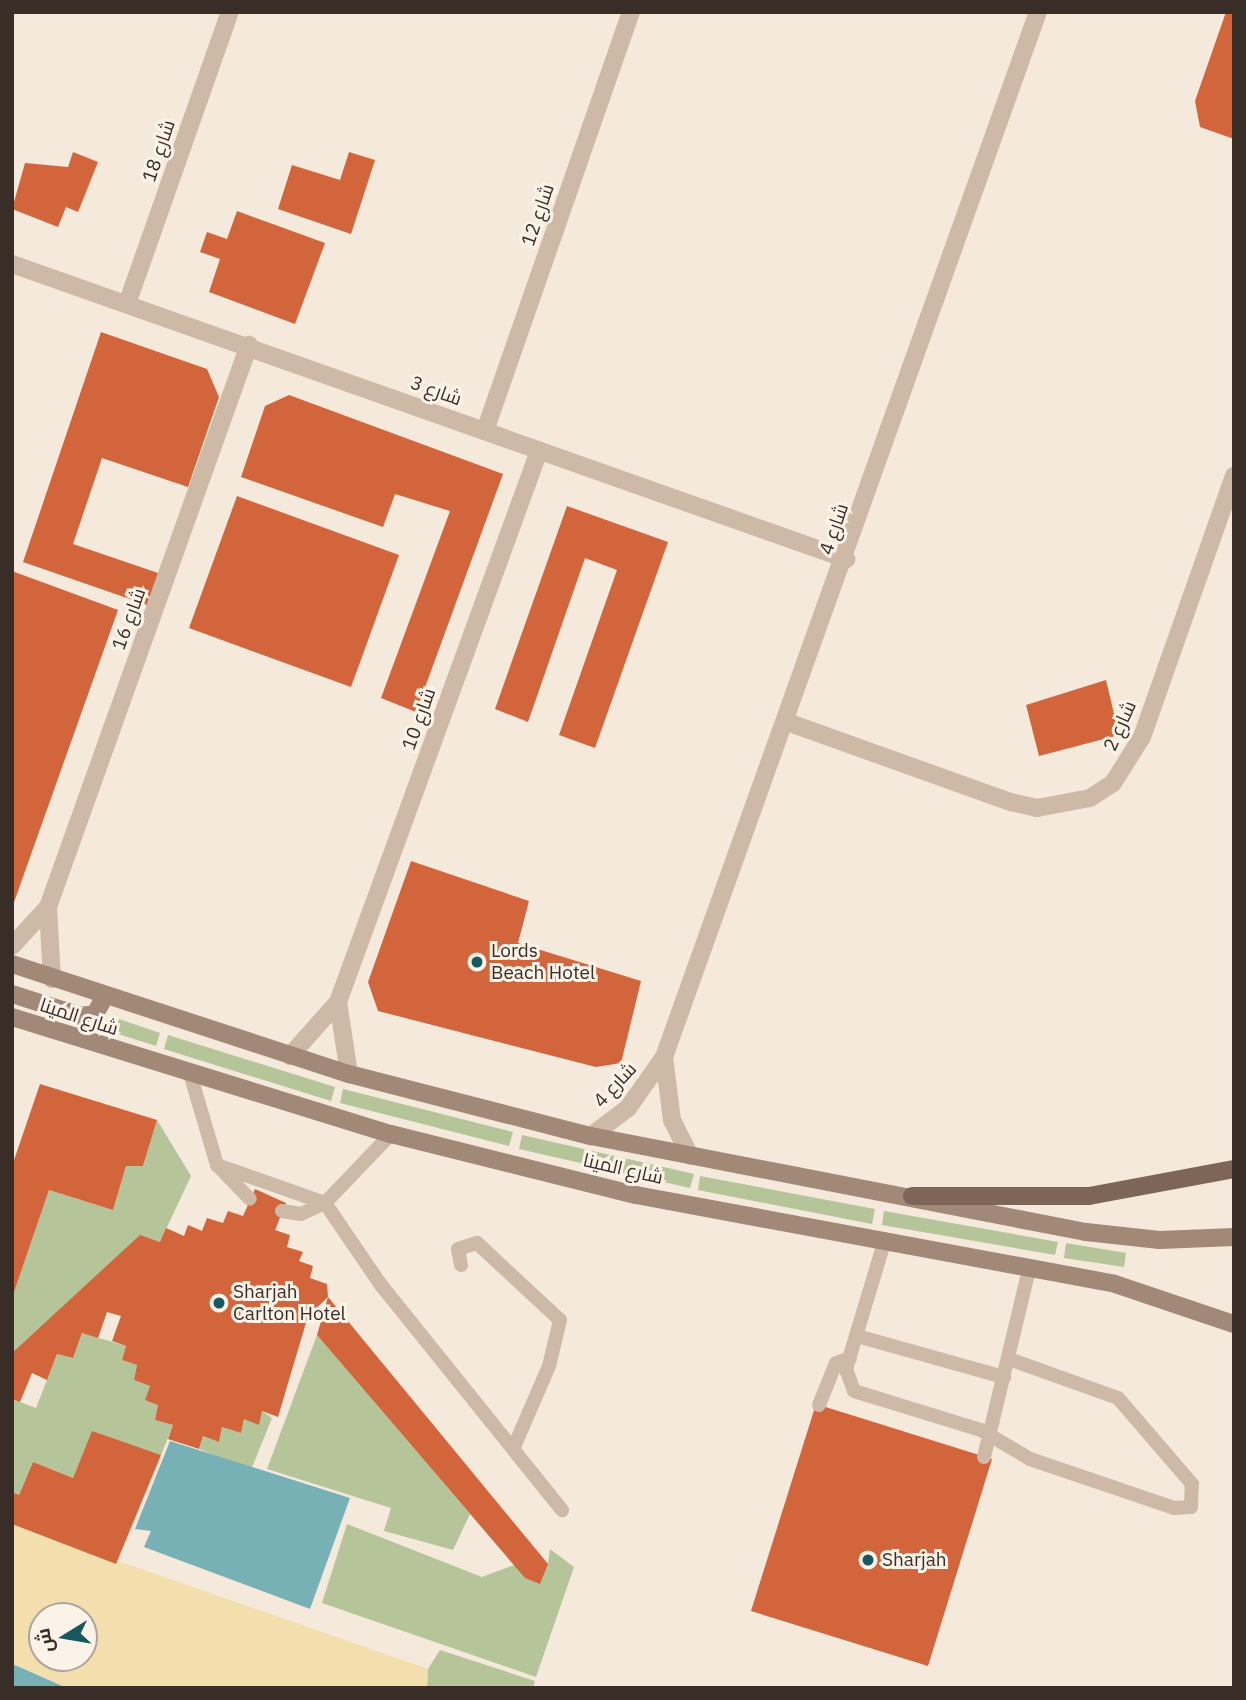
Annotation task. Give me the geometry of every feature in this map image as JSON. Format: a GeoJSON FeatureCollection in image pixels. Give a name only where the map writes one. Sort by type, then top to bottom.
{"type":"FeatureCollection","features":[{"type":"Feature","properties":{"kind":"main road","name":"شارع المينا"},"geometry":{"type":"LineString","coordinates":[[12,964],[349,1074],[591,1136],[1099,1233],[1234,1237]]}},
{"type":"Feature","properties":{"kind":"main road"},"geometry":{"type":"LineString","coordinates":[[12,994],[81,1016],[100,1009],[105,996]]}},
{"type":"Feature","properties":{"kind":"main road","name":"شارع المينا"},"geometry":{"type":"LineString","coordinates":[[12,1017],[191,1077],[391,1134],[636,1195],[1145,1291],[1234,1324]]}},
{"type":"Feature","properties":{"kind":"main road"},"geometry":{"type":"LineString","coordinates":[[912,1196],[1089,1196],[1234,1169]]}},
{"type":"Feature","properties":{"kind":"street","name":"شارع 12"},"geometry":{"type":"LineString","coordinates":[[485,431],[631,12]]}},
{"type":"Feature","properties":{"kind":"street","name":"شارع 4"},"geometry":{"type":"LineString","coordinates":[[591,1136],[628,1108],[664,1057],[846,559],[1038,12]]}},
{"type":"Feature","properties":{"kind":"street","name":"شارع 18"},"geometry":{"type":"LineString","coordinates":[[127,304],[225,14]]}},
{"type":"Feature","properties":{"kind":"street","name":"شارع 3"},"geometry":{"type":"LineString","coordinates":[[12,264],[249,345],[846,559]]}},
{"type":"Feature","properties":{"kind":"street","name":"شارع 16"},"geometry":{"type":"LineString","coordinates":[[52,979],[48,907],[249,345]]}},
{"type":"Feature","properties":{"kind":"street","name":"شارع 10"},"geometry":{"type":"LineString","coordinates":[[290,1056],[338,1002],[539,451]]}},
{"type":"Feature","properties":{"kind":"street","name":"شارع 2"},"geometry":{"type":"LineString","coordinates":[[787,722],[1011,802],[1037,808],[1090,798],[1113,783],[1142,737],[1233,483]]}},
{"type":"Feature","properties":{"kind":"street","name":"شارع 16"},"geometry":{"type":"LineString","coordinates":[[12,946],[48,907]]}},
{"type":"Feature","properties":{"kind":"street","name":"شارع 10"},"geometry":{"type":"LineString","coordinates":[[338,1002],[349,1074]]}},
{"type":"Feature","properties":{"kind":"street","name":"شارع 4"},"geometry":{"type":"LineString","coordinates":[[664,1057],[673,1120],[690,1157]]}},
{"type":"Feature","properties":{"kind":"lane"},"geometry":{"type":"LineString","coordinates":[[191,1077],[218,1165],[250,1199]]}},
{"type":"Feature","properties":{"kind":"lane"},"geometry":{"type":"LineString","coordinates":[[282,1211],[301,1214],[326,1203],[391,1134]]}},
{"type":"Feature","properties":{"kind":"lane"},"geometry":{"type":"LineString","coordinates":[[218,1165],[326,1203],[381,1285],[562,1510]]}},
{"type":"Feature","properties":{"kind":"lane"},"geometry":{"type":"LineString","coordinates":[[461,1265],[458,1249],[477,1242],[560,1320],[549,1366],[513,1449]]}},
{"type":"Feature","properties":{"kind":"lane"},"geometry":{"type":"LineString","coordinates":[[884,1243],[846,1377],[854,1391],[990,1435],[1018,1455],[1174,1508],[1183,1510],[1196,1500],[1192,1484],[1118,1398],[1009,1359]]}},
{"type":"Feature","properties":{"kind":"lane"},"geometry":{"type":"LineString","coordinates":[[984,1457],[1029,1270]]}},
{"type":"Feature","properties":{"kind":"lane"},"geometry":{"type":"LineString","coordinates":[[857,1336],[1004,1377]]}},
{"type":"Feature","properties":{"kind":"lane"},"geometry":{"type":"LineString","coordinates":[[818,1405],[836,1363],[850,1358]]}},
{"type":"Feature","properties":{"kind":"green space"},"geometry":{"type":"Polygon","coordinates":[[[119,1019],[160,1033],[156,1046],[115,1033],[119,1019]]]}},
{"type":"Feature","properties":{"kind":"green space"},"geometry":{"type":"Polygon","coordinates":[[[168,1035],[335,1087],[331,1101],[164,1049],[168,1035]]]}},
{"type":"Feature","properties":{"kind":"green space"},"geometry":{"type":"Polygon","coordinates":[[[343,1089],[513,1132],[509,1146],[340,1103],[343,1089]]]}},
{"type":"Feature","properties":{"kind":"green space"},"geometry":{"type":"Polygon","coordinates":[[[157,1120],[191,1176],[160,1242],[140,1236],[12,1353],[12,1297],[49,1190],[113,1210],[126,1166],[143,1166],[157,1120]]]}},
{"type":"Feature","properties":{"kind":"green space"},"geometry":{"type":"Polygon","coordinates":[[[522,1135],[694,1174],[690,1188],[519,1149],[522,1135]]]}},
{"type":"Feature","properties":{"kind":"green space"},"geometry":{"type":"Polygon","coordinates":[[[700,1176],[875,1209],[872,1224],[698,1190],[700,1176]]]}},
{"type":"Feature","properties":{"kind":"green space"},"geometry":{"type":"Polygon","coordinates":[[[884,1211],[1058,1242],[1055,1255],[882,1225],[884,1211]]]}},
{"type":"Feature","properties":{"kind":"green space"},"geometry":{"type":"Polygon","coordinates":[[[1066,1243],[1126,1253],[1124,1267],[1064,1258],[1066,1243]]]}},
{"type":"Feature","properties":{"kind":"green space"},"geometry":{"type":"Polygon","coordinates":[[[82,1333],[126,1346],[122,1360],[137,1365],[134,1380],[150,1386],[146,1399],[158,1405],[155,1420],[173,1425],[161,1455],[92,1432],[73,1478],[33,1462],[19,1495],[12,1492],[12,1399],[36,1408],[57,1354],[73,1358],[82,1333]]]}},
{"type":"Feature","properties":{"kind":"green space"},"geometry":{"type":"Polygon","coordinates":[[[317,1335],[470,1514],[453,1550],[384,1531],[391,1508],[267,1469],[317,1335]]]}},
{"type":"Feature","properties":{"kind":"green space"},"geometry":{"type":"Polygon","coordinates":[[[262,1411],[272,1418],[251,1470],[199,1449],[203,1436],[219,1442],[222,1427],[241,1433],[244,1419],[262,1411]]]}},
{"type":"Feature","properties":{"kind":"green space"},"geometry":{"type":"Polygon","coordinates":[[[347,1524],[482,1577],[514,1565],[548,1564],[550,1549],[574,1567],[536,1677],[322,1603],[347,1524]]]}},
{"type":"Feature","properties":{"kind":"green space"},"geometry":{"type":"Polygon","coordinates":[[[440,1650],[535,1681],[533,1688],[427,1688],[428,1669],[440,1650]]]}},
{"type":"Feature","properties":{"kind":"sand"},"geometry":{"type":"Polygon","coordinates":[[[12,1524],[428,1669],[427,1688],[67,1688],[30,1672],[98,1672],[98,1602],[28,1602],[28,1671],[12,1664],[12,1524]]]}},
{"type":"Feature","properties":{"kind":"water"},"geometry":{"type":"Polygon","coordinates":[[[170,1441],[350,1498],[310,1609],[144,1547],[151,1531],[135,1529],[170,1441]]]}},
{"type":"Feature","properties":{"kind":"water"},"geometry":{"type":"Polygon","coordinates":[[[12,1664],[67,1688],[12,1688],[12,1664]]]}},
{"type":"Feature","properties":{"kind":"building"},"geometry":{"type":"Polygon","coordinates":[[[1226,12],[1234,12],[1234,139],[1200,127],[1195,101],[1226,12]]]}},
{"type":"Feature","properties":{"kind":"building"},"geometry":{"type":"Polygon","coordinates":[[[73,152],[98,162],[78,212],[66,207],[58,227],[12,209],[25,163],[68,167],[73,152]]]}},
{"type":"Feature","properties":{"kind":"building"},"geometry":{"type":"Polygon","coordinates":[[[349,152],[375,160],[351,234],[278,209],[292,165],[340,180],[349,152]]]}},
{"type":"Feature","properties":{"kind":"building"},"geometry":{"type":"Polygon","coordinates":[[[237,211],[325,243],[295,324],[209,292],[220,259],[200,252],[207,232],[227,239],[237,211]]]}},
{"type":"Feature","properties":{"kind":"building"},"geometry":{"type":"Polygon","coordinates":[[[101,332],[207,369],[219,397],[188,487],[102,458],[73,544],[161,574],[150,606],[23,562],[101,332]]]}},
{"type":"Feature","properties":{"kind":"building"},"geometry":{"type":"Polygon","coordinates":[[[289,395],[503,474],[416,712],[381,698],[450,511],[395,494],[383,527],[241,477],[265,406],[289,395]]]}},
{"type":"Feature","properties":{"kind":"building"},"geometry":{"type":"Polygon","coordinates":[[[237,496],[399,555],[351,687],[189,628],[237,496]]]}},
{"type":"Feature","properties":{"kind":"building"},"geometry":{"type":"Polygon","coordinates":[[[567,506],[668,542],[595,748],[559,735],[617,570],[585,558],[528,722],[495,709],[567,506]]]}},
{"type":"Feature","properties":{"kind":"building"},"geometry":{"type":"Polygon","coordinates":[[[12,571],[118,610],[13,905],[12,905],[12,571]]]}},
{"type":"Feature","properties":{"kind":"building"},"geometry":{"type":"Polygon","coordinates":[[[1106,680],[1119,735],[1039,756],[1026,705],[1106,680]]]}},
{"type":"Feature","properties":{"kind":"building","name":"Lords Beach Hotel"},"geometry":{"type":"Polygon","coordinates":[[[411,861],[529,901],[518,943],[641,981],[621,1063],[596,1067],[378,1011],[368,982],[411,861]]]}},
{"type":"Feature","properties":{"kind":"building"},"geometry":{"type":"Polygon","coordinates":[[[40,1084],[157,1120],[143,1166],[126,1166],[113,1210],[49,1190],[13,1295],[12,1166],[40,1084]]]}},
{"type":"Feature","properties":{"kind":"building"},"geometry":{"type":"Polygon","coordinates":[[[255,1189],[286,1203],[275,1230],[290,1235],[287,1247],[303,1252],[299,1261],[313,1266],[310,1278],[327,1284],[328,1297],[308,1316],[278,1417],[262,1411],[259,1425],[244,1419],[241,1433],[222,1427],[219,1442],[203,1436],[199,1449],[168,1439],[173,1425],[155,1420],[158,1405],[145,1400],[150,1386],[134,1380],[137,1365],[122,1360],[126,1346],[112,1341],[121,1316],[107,1312],[98,1338],[82,1333],[73,1358],[57,1354],[47,1380],[32,1373],[20,1402],[12,1399],[12,1353],[140,1235],[160,1242],[166,1228],[184,1236],[188,1225],[202,1231],[207,1218],[223,1223],[228,1211],[243,1216],[255,1189]]]}},
{"type":"Feature","properties":{"kind":"building"},"geometry":{"type":"Polygon","coordinates":[[[328,1297],[548,1564],[540,1584],[525,1578],[317,1335],[328,1297]]]}},
{"type":"Feature","properties":{"kind":"building"},"geometry":{"type":"Polygon","coordinates":[[[816,1404],[992,1459],[928,1666],[751,1611],[816,1404]]]}},
{"type":"Feature","properties":{"kind":"building"},"geometry":{"type":"Polygon","coordinates":[[[92,1431],[161,1455],[116,1564],[12,1524],[12,1492],[19,1495],[33,1462],[73,1478],[92,1431]]]}},
{"type":"Feature","properties":{"kind":"place","name":"Lords Beach Hotel"},"geometry":{"type":"Point","coordinates":[477,962]}},
{"type":"Feature","properties":{"kind":"place","name":"Sharjah Carlton Hotel"},"geometry":{"type":"Point","coordinates":[219,1303]}},
{"type":"Feature","properties":{"kind":"place","name":"Sharjah"},"geometry":{"type":"Point","coordinates":[868,1560]}}]}
